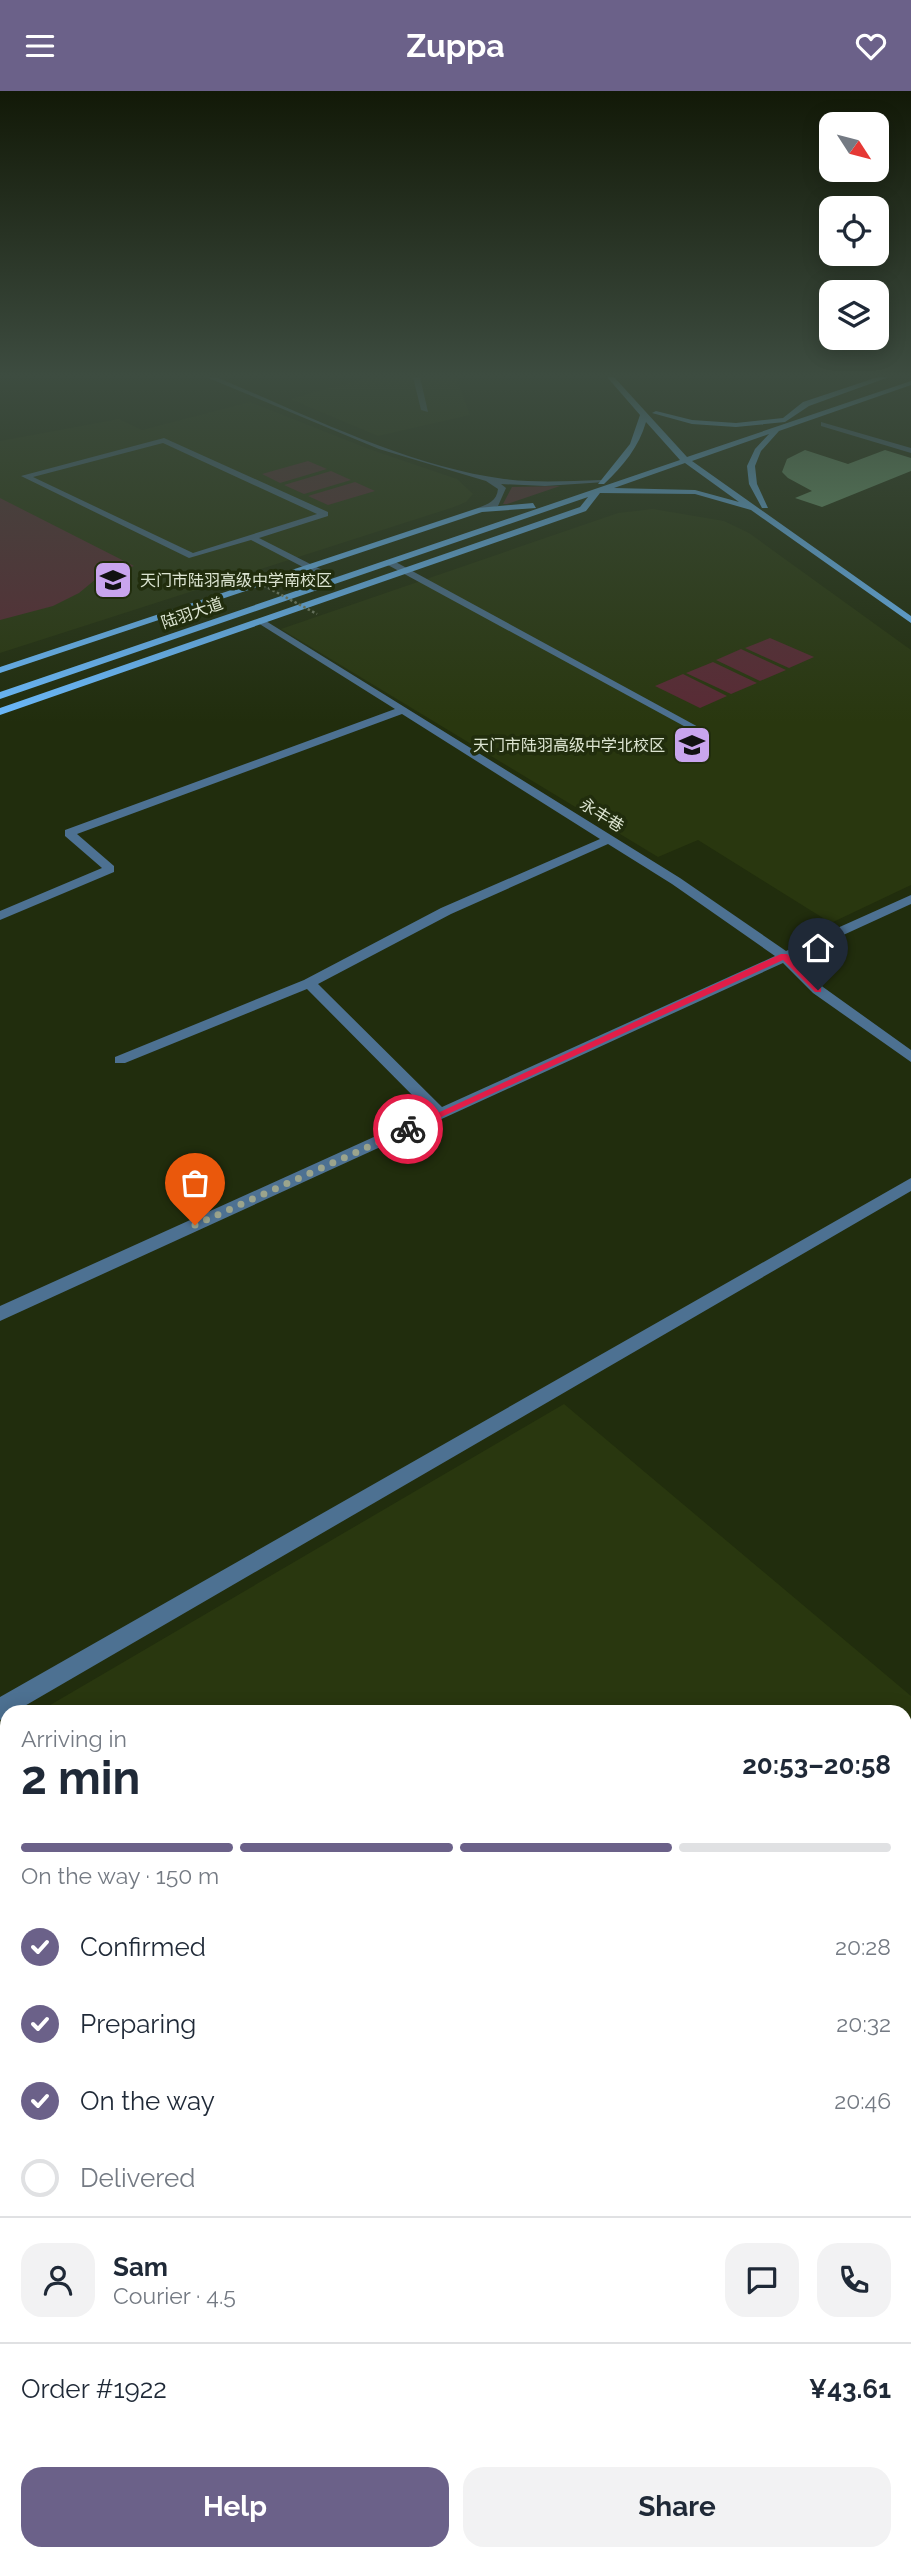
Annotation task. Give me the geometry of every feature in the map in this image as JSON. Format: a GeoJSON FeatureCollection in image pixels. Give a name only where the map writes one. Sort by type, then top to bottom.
{"type":"FeatureCollection","features":[{"type":"Feature","properties":{"kind":"main road","name":"陆羽大道"},"geometry":{"type":"LineString","coordinates":[[0,687],[579,492]]}},
{"type":"Feature","properties":{"kind":"main road","name":"陆羽大道"},"geometry":{"type":"LineString","coordinates":[[0,696],[583,492]]}},
{"type":"Feature","properties":{"kind":"main road"},"geometry":{"type":"LineString","coordinates":[[0,712],[583,509],[595,492]]}},
{"type":"Feature","properties":{"kind":"main road"},"geometry":{"type":"LineString","coordinates":[[696,492],[751,508]]}},
{"type":"Feature","properties":{"kind":"main road"},"geometry":{"type":"LineString","coordinates":[[732,492],[911,620]]}},
{"type":"Feature","properties":{"kind":"main road"},"geometry":{"type":"LineString","coordinates":[[744,492],[911,606]]}},
{"type":"Feature","properties":{"kind":"main road"},"geometry":{"type":"LineString","coordinates":[[757,492],[765,506]]}},
{"type":"Feature","properties":{"kind":"main road"},"geometry":{"type":"LineString","coordinates":[[0,670],[481,510],[533,506]]}},
{"type":"Feature","properties":{"kind":"street"},"geometry":{"type":"LineString","coordinates":[[59,492],[192,556],[325,514],[278,492]]}},
{"type":"Feature","properties":{"kind":"street"},"geometry":{"type":"LineString","coordinates":[[481,510],[495,504],[502,492]]}},
{"type":"Feature","properties":{"kind":"street"},"geometry":{"type":"LineString","coordinates":[[251,537],[327,576]]}},
{"type":"Feature","properties":{"kind":"street"},"geometry":{"type":"LineString","coordinates":[[388,562],[697,729]]}},
{"type":"Feature","properties":{"kind":"street","name":"永丰巷"},"geometry":{"type":"LineString","coordinates":[[261,621],[609,839],[784,956],[818,990],[911,1057]]}},
{"type":"Feature","properties":{"kind":"street"},"geometry":{"type":"LineString","coordinates":[[0,916],[110,869],[69,833],[403,710]]}},
{"type":"Feature","properties":{"kind":"street"},"geometry":{"type":"LineString","coordinates":[[120,1060],[309,983],[446,911],[609,839]]}},
{"type":"Feature","properties":{"kind":"street"},"geometry":{"type":"LineString","coordinates":[[0,1314],[911,899]]}},
{"type":"Feature","properties":{"kind":"street"},"geometry":{"type":"LineString","coordinates":[[309,983],[440,1114]]}},
{"type":"Feature","properties":{"kind":"street"},"geometry":{"type":"LineString","coordinates":[[7,1705],[911,1184]]}},
{"type":"Feature","properties":{"kind":"path"},"geometry":{"type":"LineString","coordinates":[[246,576],[317,614]]}},
{"type":"Feature","properties":{"kind":"shaded area"},"geometry":{"type":"Polygon","coordinates":[[[0,492],[473,494],[466,502],[454,507],[0,653],[0,492]]]}},
{"type":"Feature","properties":{"kind":"shaded area"},"geometry":{"type":"Polygon","coordinates":[[[321,492],[371,492],[328,505],[308,496],[321,492]]]}},
{"type":"Feature","properties":{"kind":"shaded area"},"geometry":{"type":"Polygon","coordinates":[[[509,492],[542,492],[507,504],[503,504],[509,492]]]}},
{"type":"Feature","properties":{"kind":"shaded area"},"geometry":{"type":"Polygon","coordinates":[[[0,498],[134,566],[96,579],[79,593],[53,606],[0,620],[0,498]]]}},
{"type":"Feature","properties":{"kind":"shaded area","name":"天门市陆羽高级中学北校区"},"geometry":{"type":"Polygon","coordinates":[[[653,509],[724,521],[749,533],[911,650],[911,885],[831,923],[698,840],[658,857],[281,629],[618,513],[653,509]]]}},
{"type":"Feature","properties":{"kind":"shaded area"},"geometry":{"type":"Polygon","coordinates":[[[770,638],[814,657],[789,668],[745,648],[770,638]]]}},
{"type":"Feature","properties":{"kind":"shaded area"},"geometry":{"type":"Polygon","coordinates":[[[741,649],[786,670],[760,681],[716,660],[741,649]]]}},
{"type":"Feature","properties":{"kind":"shaded area"},"geometry":{"type":"Polygon","coordinates":[[[713,662],[757,683],[731,694],[686,673],[713,662]]]}},
{"type":"Feature","properties":{"kind":"shaded area"},"geometry":{"type":"Polygon","coordinates":[[[683,674],[727,696],[700,708],[655,686],[683,674]]]}},
{"type":"Feature","properties":{"kind":"shaded area"},"geometry":{"type":"Polygon","coordinates":[[[564,1404],[911,1696],[911,1705],[50,1705],[564,1404]]]}},
{"type":"Feature","properties":{"kind":"building"},"geometry":{"type":"Polygon","coordinates":[[[809,492],[859,492],[822,507],[795,498],[809,492]]]}},
{"type":"Feature","properties":{"kind":"way so far"},"geometry":{"type":"LineString","coordinates":[[195,1225],[408,1129]]}},
{"type":"Feature","properties":{"kind":"place","name":"天门市陆羽高级中学南校区"},"geometry":{"type":"Point","coordinates":[113,580]}},
{"type":"Feature","properties":{"kind":"place","name":"天门市陆羽高级中学北校区"},"geometry":{"type":"Point","coordinates":[692,745]}},
{"type":"Feature","properties":{"kind":"route"},"geometry":{"type":"LineString","coordinates":[[408,1129],[784,956],[818,990]]}}]}
